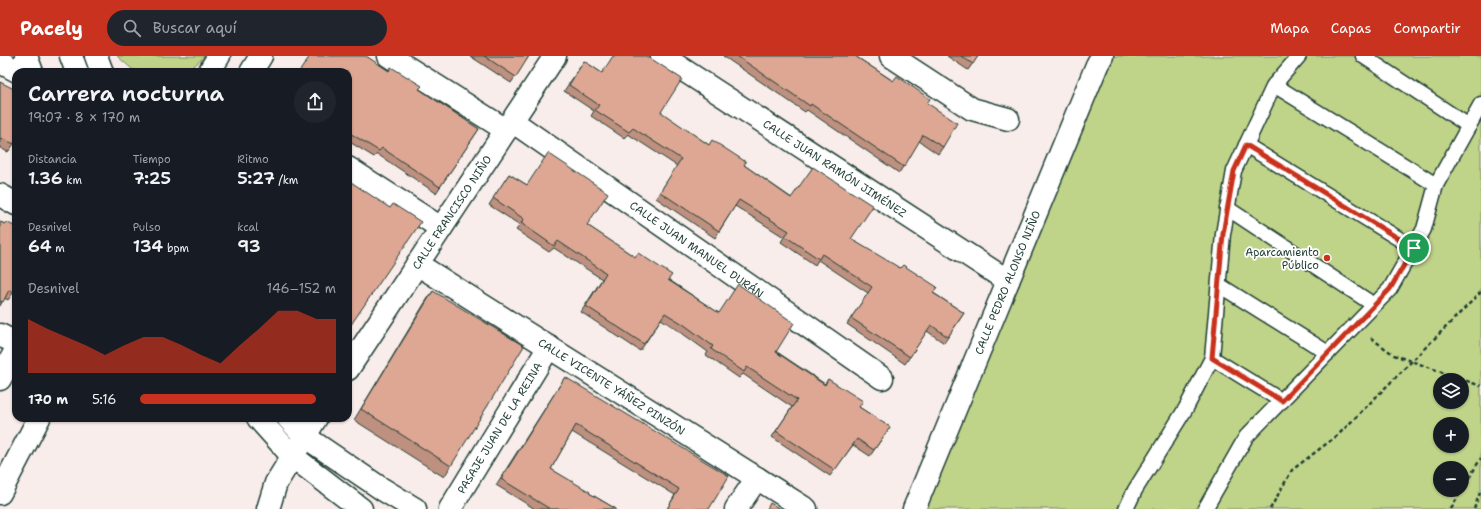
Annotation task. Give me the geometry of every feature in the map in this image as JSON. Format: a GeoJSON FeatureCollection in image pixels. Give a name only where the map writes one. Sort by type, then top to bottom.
{"type":"FeatureCollection","features":[{"type":"Feature","properties":{"kind":"street"},"geometry":{"type":"LineString","coordinates":[[26,56],[30,68]]}},
{"type":"Feature","properties":{"kind":"street"},"geometry":{"type":"LineString","coordinates":[[71,56],[76,68]]}},
{"type":"Feature","properties":{"kind":"street"},"geometry":{"type":"LineString","coordinates":[[212,68],[220,56]]}},
{"type":"Feature","properties":{"kind":"street"},"geometry":{"type":"LineString","coordinates":[[254,68],[261,56]]}},
{"type":"Feature","properties":{"kind":"street","name":"CALLE JUAN MANUEL DURÁN"},"geometry":{"type":"LineString","coordinates":[[389,56],[509,126],[882,378]]}},
{"type":"Feature","properties":{"kind":"street","name":"CALLE FRANCISCO NIÑO"},"geometry":{"type":"LineString","coordinates":[[352,363],[555,56]]}},
{"type":"Feature","properties":{"kind":"street","name":"CALLE JUAN RAMÓN JIMÉNEZ"},"geometry":{"type":"LineString","coordinates":[[662,56],[1008,281]]}},
{"type":"Feature","properties":{"kind":"street"},"geometry":{"type":"LineString","coordinates":[[891,56],[972,108],[1008,119]]}},
{"type":"Feature","properties":{"kind":"street","name":"CALLE PEDRO ALONSO NIÑO"},"geometry":{"type":"LineString","coordinates":[[914,509],[1102,56]]}},
{"type":"Feature","properties":{"kind":"street"},"geometry":{"type":"LineString","coordinates":[[0,62],[12,68]]}},
{"type":"Feature","properties":{"kind":"street"},"geometry":{"type":"LineString","coordinates":[[352,171],[441,228]]}},
{"type":"Feature","properties":{"kind":"street"},"geometry":{"type":"LineString","coordinates":[[0,196],[12,202]]}},
{"type":"Feature","properties":{"kind":"street","name":"CALLE VICENTE YÁÑEZ PINZÓN"},"geometry":{"type":"LineString","coordinates":[[417,264],[806,509]]}},
{"type":"Feature","properties":{"kind":"street"},"geometry":{"type":"LineString","coordinates":[[0,335],[12,341]]}},
{"type":"Feature","properties":{"kind":"street","name":"PASAJE JUAN DE LA REINA"},"geometry":{"type":"LineString","coordinates":[[450,509],[549,347]]}},
{"type":"Feature","properties":{"kind":"street"},"geometry":{"type":"LineString","coordinates":[[0,379],[12,357]]}},
{"type":"Feature","properties":{"kind":"street"},"geometry":{"type":"LineString","coordinates":[[0,493],[37,422]]}},
{"type":"Feature","properties":{"kind":"street"},"geometry":{"type":"LineString","coordinates":[[262,422],[292,456],[362,509]]}},
{"type":"Feature","properties":{"kind":"street"},"geometry":{"type":"LineString","coordinates":[[298,422],[310,427],[382,489],[415,509]]}},
{"type":"Feature","properties":{"kind":"street"},"geometry":{"type":"LineString","coordinates":[[268,509],[276,483],[310,427]]}},
{"type":"Feature","properties":{"kind":"street"},"geometry":{"type":"LineString","coordinates":[[736,509],[756,478]]}},
{"type":"Feature","properties":{"kind":"lane"},"geometry":{"type":"LineString","coordinates":[[1126,509],[1135,490],[1186,408],[1212,358],[1223,234],[1234,171],[1274,86],[1299,56]]}},
{"type":"Feature","properties":{"kind":"lane"},"geometry":{"type":"LineString","coordinates":[[1363,56],[1469,126]]}},
{"type":"Feature","properties":{"kind":"lane"},"geometry":{"type":"LineString","coordinates":[[1274,86],[1436,185]]}},
{"type":"Feature","properties":{"kind":"lane"},"geometry":{"type":"LineString","coordinates":[[1205,509],[1246,437],[1390,289],[1424,230],[1436,185],[1481,104]]}},
{"type":"Feature","properties":{"kind":"lane"},"geometry":{"type":"LineString","coordinates":[[1246,145],[1414,248]]}},
{"type":"Feature","properties":{"kind":"lane"},"geometry":{"type":"LineString","coordinates":[[1227,208],[1374,305]]}},
{"type":"Feature","properties":{"kind":"lane"},"geometry":{"type":"LineString","coordinates":[[1219,286],[1328,353]]}},
{"type":"Feature","properties":{"kind":"lane"},"geometry":{"type":"LineString","coordinates":[[1212,358],[1282,401]]}},
{"type":"Feature","properties":{"kind":"path"},"geometry":{"type":"LineString","coordinates":[[1270,509],[1292,470],[1338,435],[1481,292]]}},
{"type":"Feature","properties":{"kind":"path"},"geometry":{"type":"LineString","coordinates":[[1355,326],[1394,355],[1481,386]]}},
{"type":"Feature","properties":{"kind":"path"},"geometry":{"type":"LineString","coordinates":[[1469,478],[1481,458]]}},
{"type":"Feature","properties":{"kind":"path"},"geometry":{"type":"LineString","coordinates":[[1474,509],[1481,490]]}},
{"type":"Feature","properties":{"kind":"path"},"geometry":{"type":"LineString","coordinates":[[1450,509],[1458,497]]}},
{"type":"Feature","properties":{"kind":"green space"},"geometry":{"type":"Polygon","coordinates":[[[117,56],[204,56],[192,68],[131,68],[117,56]]]}},
{"type":"Feature","properties":{"kind":"green space"},"geometry":{"type":"Polygon","coordinates":[[[1102,56],[1481,56],[1481,509],[914,509],[1102,56]]]}},
{"type":"Feature","properties":{"kind":"building"},"geometry":{"type":"Polygon","coordinates":[[[310,56],[366,56],[389,71],[391,67],[422,86],[419,89],[479,129],[440,187],[382,148],[379,151],[352,134],[352,68],[302,68],[310,56]]]}},
{"type":"Feature","properties":{"kind":"building"},"geometry":{"type":"Polygon","coordinates":[[[484,56],[529,56],[516,77],[484,56]]]}},
{"type":"Feature","properties":{"kind":"building"},"geometry":{"type":"Polygon","coordinates":[[[613,56],[647,56],[682,79],[661,112],[709,145],[712,140],[746,162],[744,165],[791,198],[813,167],[873,206],[851,239],[900,268],[903,265],[937,287],[933,293],[964,313],[948,337],[931,325],[910,357],[851,318],[872,287],[822,254],[819,259],[785,236],[789,231],[739,200],[719,231],[660,192],[681,159],[633,128],[629,132],[595,110],[599,105],[569,85],[584,61],[602,73],[613,56]]]}},
{"type":"Feature","properties":{"kind":"building"},"geometry":{"type":"Polygon","coordinates":[[[737,56],[855,56],[893,81],[897,76],[930,99],[927,103],[957,123],[943,147],[923,135],[904,167],[811,104],[810,106],[737,56]]]}},
{"type":"Feature","properties":{"kind":"building"},"geometry":{"type":"Polygon","coordinates":[[[961,56],[978,56],[973,64],[961,56]]]}},
{"type":"Feature","properties":{"kind":"building"},"geometry":{"type":"Polygon","coordinates":[[[0,82],[12,88],[12,143],[1,138],[0,139],[0,82]]]}},
{"type":"Feature","properties":{"kind":"building"},"geometry":{"type":"Polygon","coordinates":[[[548,153],[608,193],[587,225],[635,257],[638,253],[672,275],[668,280],[719,313],[738,284],[794,323],[776,352],[825,385],[828,379],[863,401],[859,407],[890,427],[874,450],[857,439],[835,470],[776,431],[797,400],[747,367],[744,372],[711,349],[713,346],[683,324],[665,313],[644,344],[586,306],[606,273],[558,241],[554,246],[521,223],[524,219],[493,198],[509,174],[527,185],[548,153]]]}},
{"type":"Feature","properties":{"kind":"building"},"geometry":{"type":"Polygon","coordinates":[[[352,183],[390,208],[393,204],[421,222],[352,323],[352,183]]]}},
{"type":"Feature","properties":{"kind":"building"},"geometry":{"type":"Polygon","coordinates":[[[0,222],[5,224],[6,222],[12,225],[12,291],[9,290],[3,302],[0,301],[0,222]]]}},
{"type":"Feature","properties":{"kind":"building"},"geometry":{"type":"Polygon","coordinates":[[[433,291],[524,346],[451,466],[361,409],[433,291]]]}},
{"type":"Feature","properties":{"kind":"building"},"geometry":{"type":"Polygon","coordinates":[[[565,377],[729,476],[709,509],[667,509],[679,489],[576,425],[551,469],[616,509],[550,509],[501,479],[565,377]]]}},
{"type":"Feature","properties":{"kind":"building"},"geometry":{"type":"Polygon","coordinates":[[[770,503],[780,509],[767,509],[770,503]]]}},
{"type":"Feature","properties":{"kind":"place","name":"Aparcamiento Público"},"geometry":{"type":"Point","coordinates":[1327,258]}},
{"type":"Feature","properties":{"kind":"route"},"geometry":{"type":"LineString","coordinates":[[1246,145],[1414,248],[1390,289],[1282,401],[1212,358],[1223,234],[1234,171],[1246,145]]}}]}
